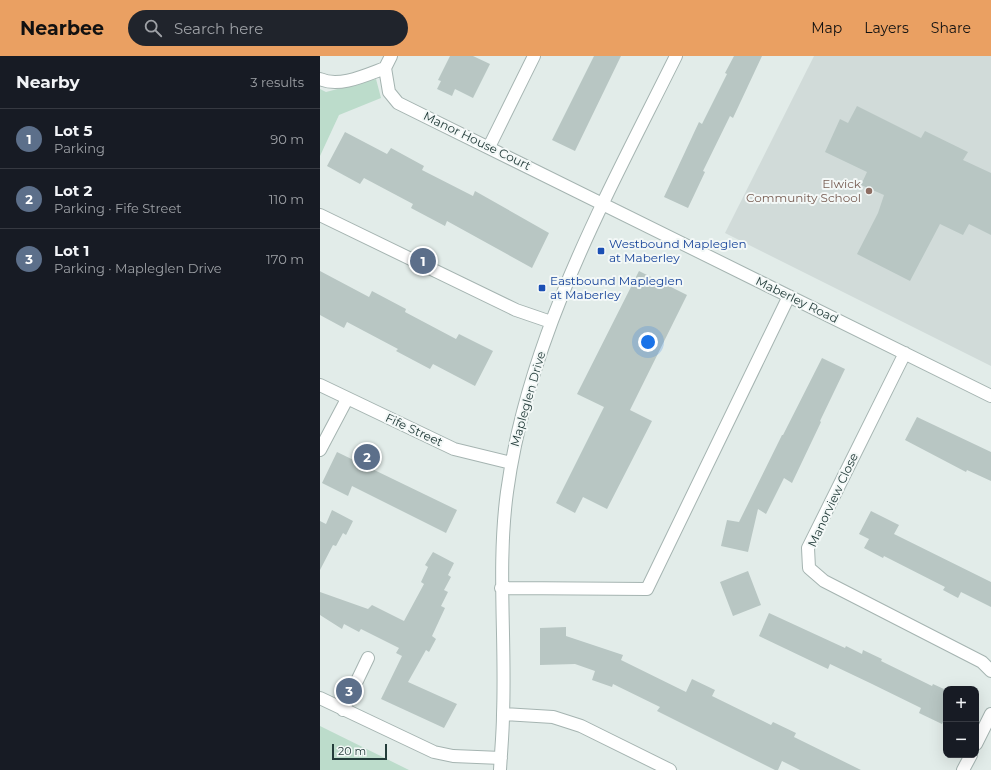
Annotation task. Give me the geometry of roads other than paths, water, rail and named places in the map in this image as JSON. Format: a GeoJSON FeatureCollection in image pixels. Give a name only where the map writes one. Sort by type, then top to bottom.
{"type":"FeatureCollection","features":[{"type":"Feature","properties":{"kind":"street"},"geometry":{"type":"LineString","coordinates":[[320,79],[328,82],[357,78],[385,68],[391,56]]}},
{"type":"Feature","properties":{"kind":"street"},"geometry":{"type":"LineString","coordinates":[[489,146],[534,56]]}},
{"type":"Feature","properties":{"kind":"street","name":"Mapleglen Drive"},"geometry":{"type":"LineString","coordinates":[[500,764],[503,714],[501,588],[506,494],[518,433],[551,322],[602,203],[676,56]]}},
{"type":"Feature","properties":{"kind":"street","name":"Manor House Court"},"geometry":{"type":"LineString","coordinates":[[385,68],[389,92],[398,103],[489,146],[602,203]]}},
{"type":"Feature","properties":{"kind":"street","name":"Maberley Road"},"geometry":{"type":"LineString","coordinates":[[602,203],[991,396]]}},
{"type":"Feature","properties":{"kind":"street"},"geometry":{"type":"LineString","coordinates":[[320,215],[516,310],[551,322]]}},
{"type":"Feature","properties":{"kind":"street"},"geometry":{"type":"LineString","coordinates":[[501,588],[647,589],[789,296]]}},
{"type":"Feature","properties":{"kind":"street","name":"Manorview Close"},"geometry":{"type":"LineString","coordinates":[[904,353],[808,548],[809,568],[824,581],[982,662],[991,671]]}},
{"type":"Feature","properties":{"kind":"street","name":"Fife Street"},"geometry":{"type":"LineString","coordinates":[[320,385],[454,448],[511,463]]}},
{"type":"Feature","properties":{"kind":"street"},"geometry":{"type":"LineString","coordinates":[[320,450],[347,399]]}},
{"type":"Feature","properties":{"kind":"street"},"geometry":{"type":"LineString","coordinates":[[343,710],[368,658]]}},
{"type":"Feature","properties":{"kind":"street"},"geometry":{"type":"LineString","coordinates":[[320,698],[434,752],[500,764]]}},
{"type":"Feature","properties":{"kind":"street"},"geometry":{"type":"LineString","coordinates":[[503,714],[553,718],[581,726],[670,770]]}},
{"type":"Feature","properties":{"kind":"street"},"geometry":{"type":"LineString","coordinates":[[979,738],[991,714]]}},
{"type":"Feature","properties":{"kind":"street"},"geometry":{"type":"LineString","coordinates":[[963,770],[969,758]]}},
{"type":"Feature","properties":{"kind":"place","name":"Elwick Community School"},"geometry":{"type":"Point","coordinates":[869,191]}},
{"type":"Feature","properties":{"kind":"place","name":"Westbound Mapleglen at Maberley"},"geometry":{"type":"Point","coordinates":[601,251]}},
{"type":"Feature","properties":{"kind":"place","name":"Lot 5"},"geometry":{"type":"Point","coordinates":[423,261]}},
{"type":"Feature","properties":{"kind":"place","name":"Eastbound Mapleglen at Maberley"},"geometry":{"type":"Point","coordinates":[542,288]}},
{"type":"Feature","properties":{"kind":"place","name":"Lot 2"},"geometry":{"type":"Point","coordinates":[367,457]}},
{"type":"Feature","properties":{"kind":"place","name":"Lot 1"},"geometry":{"type":"Point","coordinates":[349,691]}}]}
